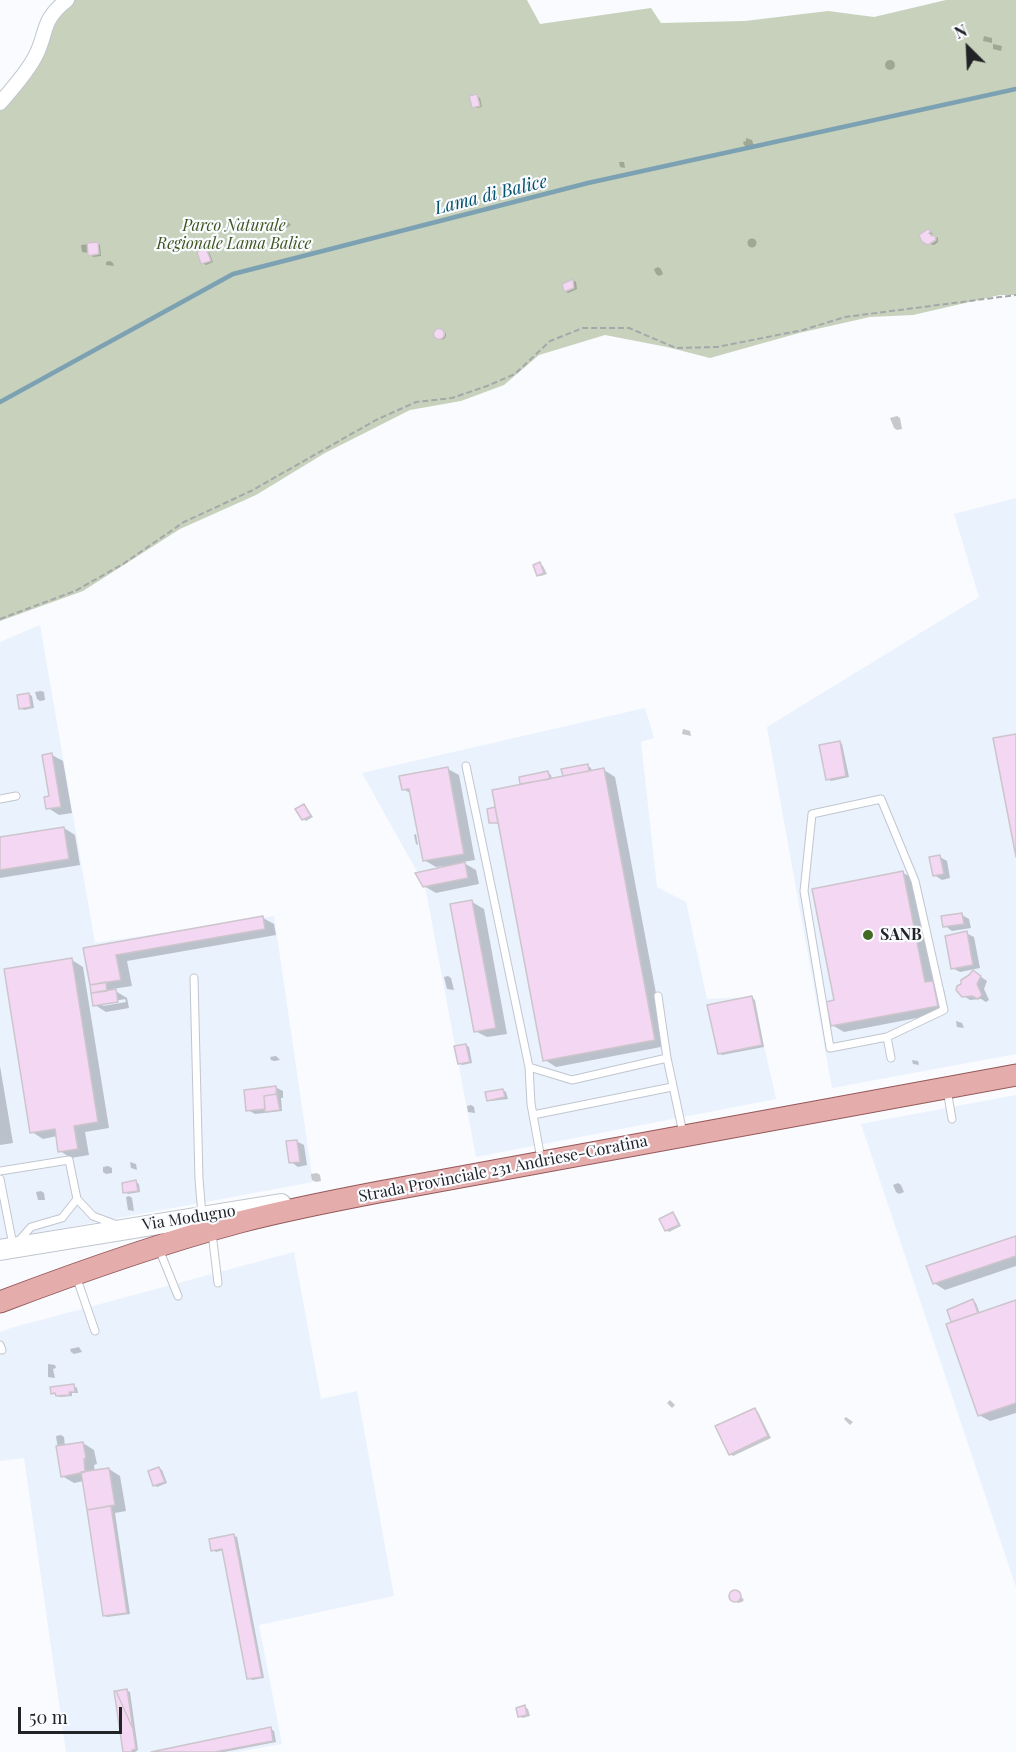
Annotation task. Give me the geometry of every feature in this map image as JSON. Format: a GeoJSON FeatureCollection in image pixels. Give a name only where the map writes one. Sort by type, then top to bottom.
{"type":"FeatureCollection","features":[{"type":"Feature","properties":{"kind":"main road","name":"Strada Provinciale 231 Andriese-Coratina"},"geometry":{"type":"LineString","coordinates":[[0,1302],[158,1246],[207,1223],[274,1214],[379,1192],[1016,1075]]}},
{"type":"Feature","properties":{"kind":"street"},"geometry":{"type":"LineString","coordinates":[[0,103],[36,56],[45,25],[56,8],[67,0]]}},
{"type":"Feature","properties":{"kind":"street","name":"Via Modugno"},"geometry":{"type":"LineString","coordinates":[[6,1248],[124,1228],[207,1223]]}},
{"type":"Feature","properties":{"kind":"lane"},"geometry":{"type":"LineString","coordinates":[[466,766],[529,1066],[541,1162]]}},
{"type":"Feature","properties":{"kind":"lane"},"geometry":{"type":"LineString","coordinates":[[0,799],[16,796]]}},
{"type":"Feature","properties":{"kind":"lane"},"geometry":{"type":"LineString","coordinates":[[881,799],[915,881],[944,1010],[887,1037],[830,1048],[804,891],[812,814],[881,799]]}},
{"type":"Feature","properties":{"kind":"lane"},"geometry":{"type":"LineString","coordinates":[[194,978],[199,1179],[218,1283]]}},
{"type":"Feature","properties":{"kind":"lane"},"geometry":{"type":"LineString","coordinates":[[658,996],[672,1087],[684,1136]]}},
{"type":"Feature","properties":{"kind":"lane"},"geometry":{"type":"LineString","coordinates":[[887,1037],[891,1058]]}},
{"type":"Feature","properties":{"kind":"lane"},"geometry":{"type":"LineString","coordinates":[[529,1066],[572,1080],[667,1058]]}},
{"type":"Feature","properties":{"kind":"lane"},"geometry":{"type":"LineString","coordinates":[[534,1115],[672,1087]]}},
{"type":"Feature","properties":{"kind":"lane"},"geometry":{"type":"LineString","coordinates":[[947,1088],[952,1119]]}},
{"type":"Feature","properties":{"kind":"lane"},"geometry":{"type":"LineString","coordinates":[[0,1171],[69,1160],[77,1199],[93,1216],[124,1228]]}},
{"type":"Feature","properties":{"kind":"lane"},"geometry":{"type":"LineString","coordinates":[[0,1179],[6,1248]]}},
{"type":"Feature","properties":{"kind":"lane"},"geometry":{"type":"LineString","coordinates":[[6,1248],[31,1227],[62,1218],[77,1199]]}},
{"type":"Feature","properties":{"kind":"lane"},"geometry":{"type":"LineString","coordinates":[[158,1246],[178,1296]]}},
{"type":"Feature","properties":{"kind":"lane"},"geometry":{"type":"LineString","coordinates":[[75,1274],[95,1331]]}},
{"type":"Feature","properties":{"kind":"path"},"geometry":{"type":"LineString","coordinates":[[0,618],[75,591],[123,564],[184,522],[251,491],[375,420],[416,402],[452,398],[515,374],[550,341],[583,328],[628,328],[676,348],[717,347],[803,330],[845,317],[1016,295]]}},
{"type":"Feature","properties":{"kind":"shaded area"},"geometry":{"type":"Polygon","coordinates":[[[1016,498],[1016,1054],[832,1088],[767,727],[979,597],[954,514],[1016,498]]]}},
{"type":"Feature","properties":{"kind":"shaded area"},"geometry":{"type":"Polygon","coordinates":[[[40,625],[95,943],[274,916],[313,1182],[0,1240],[0,642],[40,625]]]}},
{"type":"Feature","properties":{"kind":"shaded area"},"geometry":{"type":"Polygon","coordinates":[[[645,708],[654,738],[641,742],[657,887],[686,902],[707,999],[753,997],[776,1099],[476,1157],[425,886],[362,773],[645,708]]]}},
{"type":"Feature","properties":{"kind":"shaded area"},"geometry":{"type":"Polygon","coordinates":[[[1016,1095],[1016,1587],[861,1124],[1016,1095]]]}},
{"type":"Feature","properties":{"kind":"shaded area"},"geometry":{"type":"Polygon","coordinates":[[[294,1252],[321,1399],[357,1391],[394,1596],[259,1625],[282,1744],[237,1752],[66,1752],[24,1458],[0,1461],[0,1332],[294,1252]]]}},
{"type":"Feature","properties":{"kind":"green space","name":"Parco Naturale Regionale Lama Balice"},"geometry":{"type":"Polygon","coordinates":[[[59,0],[527,0],[540,24],[651,8],[661,23],[745,21],[828,11],[874,17],[946,0],[1016,0],[1016,295],[1000,295],[913,315],[870,317],[799,333],[710,358],[605,335],[539,355],[504,385],[461,401],[410,410],[325,453],[256,495],[180,529],[83,591],[0,621],[0,99],[31,65],[59,0]]]}},
{"type":"Feature","properties":{"kind":"building"},"geometry":{"type":"Polygon","coordinates":[[[477,94],[480,106],[472,108],[469,96],[477,94]]]}},
{"type":"Feature","properties":{"kind":"building"},"geometry":{"type":"Polygon","coordinates":[[[928,229],[932,236],[935,235],[936,240],[928,245],[922,242],[919,235],[928,229]]]}},
{"type":"Feature","properties":{"kind":"building"},"geometry":{"type":"Polygon","coordinates":[[[98,242],[99,254],[88,256],[87,243],[98,242]]]}},
{"type":"Feature","properties":{"kind":"building"},"geometry":{"type":"Polygon","coordinates":[[[206,248],[211,261],[201,264],[197,252],[206,248]]]}},
{"type":"Feature","properties":{"kind":"building"},"geometry":{"type":"Polygon","coordinates":[[[573,279],[574,288],[564,292],[562,284],[573,279]]]}},
{"type":"Feature","properties":{"kind":"building"},"geometry":{"type":"Polygon","coordinates":[[[439,328],[445,334],[439,340],[433,334],[439,328]]]}},
{"type":"Feature","properties":{"kind":"building"},"geometry":{"type":"Polygon","coordinates":[[[540,562],[544,573],[537,576],[533,565],[540,562]]]}},
{"type":"Feature","properties":{"kind":"building"},"geometry":{"type":"Polygon","coordinates":[[[29,693],[31,707],[19,709],[17,695],[29,693]]]}},
{"type":"Feature","properties":{"kind":"building"},"geometry":{"type":"Polygon","coordinates":[[[1016,734],[1016,857],[993,738],[1016,734]]]}},
{"type":"Feature","properties":{"kind":"building"},"geometry":{"type":"Polygon","coordinates":[[[840,741],[846,776],[826,780],[819,745],[840,741]]]}},
{"type":"Feature","properties":{"kind":"building"},"geometry":{"type":"Polygon","coordinates":[[[52,753],[61,807],[46,809],[44,797],[49,796],[42,755],[52,753]]]}},
{"type":"Feature","properties":{"kind":"building"},"geometry":{"type":"Polygon","coordinates":[[[588,764],[589,771],[563,776],[561,769],[588,764]]]}},
{"type":"Feature","properties":{"kind":"building"},"geometry":{"type":"Polygon","coordinates":[[[448,767],[464,854],[423,861],[409,789],[402,790],[399,776],[448,767]]]}},
{"type":"Feature","properties":{"kind":"building"},"geometry":{"type":"Polygon","coordinates":[[[604,768],[655,1040],[543,1061],[492,790],[604,768]]]}},
{"type":"Feature","properties":{"kind":"building"},"geometry":{"type":"Polygon","coordinates":[[[548,771],[550,779],[520,784],[519,777],[548,771]]]}},
{"type":"Feature","properties":{"kind":"building"},"geometry":{"type":"Polygon","coordinates":[[[304,804],[311,816],[302,820],[295,809],[304,804]]]}},
{"type":"Feature","properties":{"kind":"building"},"geometry":{"type":"Polygon","coordinates":[[[495,807],[498,823],[489,823],[487,809],[495,807]]]}},
{"type":"Feature","properties":{"kind":"building"},"geometry":{"type":"Polygon","coordinates":[[[64,827],[69,859],[0,870],[0,837],[64,827]]]}},
{"type":"Feature","properties":{"kind":"building"},"geometry":{"type":"Polygon","coordinates":[[[940,855],[944,874],[933,876],[929,857],[940,855]]]}},
{"type":"Feature","properties":{"kind":"building"},"geometry":{"type":"Polygon","coordinates":[[[465,862],[468,878],[423,887],[415,873],[465,862]]]}},
{"type":"Feature","properties":{"kind":"building","name":"SANB"},"geometry":{"type":"Polygon","coordinates":[[[903,871],[925,982],[933,981],[938,1006],[831,1026],[826,1002],[834,1000],[812,889],[903,871]]]}},
{"type":"Feature","properties":{"kind":"building"},"geometry":{"type":"Polygon","coordinates":[[[472,900],[496,1028],[474,1032],[450,904],[472,900]]]}},
{"type":"Feature","properties":{"kind":"building"},"geometry":{"type":"Polygon","coordinates":[[[962,913],[964,924],[943,927],[941,916],[962,913]]]}},
{"type":"Feature","properties":{"kind":"building"},"geometry":{"type":"Polygon","coordinates":[[[263,916],[265,929],[116,955],[121,980],[90,985],[83,948],[263,916]]]}},
{"type":"Feature","properties":{"kind":"building"},"geometry":{"type":"Polygon","coordinates":[[[967,931],[973,965],[951,969],[945,936],[967,931]]]}},
{"type":"Feature","properties":{"kind":"building"},"geometry":{"type":"Polygon","coordinates":[[[72,958],[98,1122],[74,1126],[78,1149],[58,1152],[55,1129],[30,1133],[4,969],[72,958]]]}},
{"type":"Feature","properties":{"kind":"building"},"geometry":{"type":"Polygon","coordinates":[[[973,970],[981,976],[977,984],[982,995],[978,999],[972,996],[962,997],[956,990],[961,980],[973,970]]]}},
{"type":"Feature","properties":{"kind":"building"},"geometry":{"type":"Polygon","coordinates":[[[106,982],[107,991],[91,993],[90,985],[106,982]]]}},
{"type":"Feature","properties":{"kind":"building"},"geometry":{"type":"Polygon","coordinates":[[[116,989],[118,1002],[93,1006],[91,993],[116,989]]]}},
{"type":"Feature","properties":{"kind":"building"},"geometry":{"type":"Polygon","coordinates":[[[752,996],[762,1045],[718,1054],[707,1005],[752,996]]]}},
{"type":"Feature","properties":{"kind":"building"},"geometry":{"type":"Polygon","coordinates":[[[466,1044],[470,1062],[458,1064],[454,1046],[466,1044]]]}},
{"type":"Feature","properties":{"kind":"building"},"geometry":{"type":"Polygon","coordinates":[[[276,1086],[277,1094],[264,1096],[265,1109],[246,1111],[244,1090],[276,1086]]]}},
{"type":"Feature","properties":{"kind":"building"},"geometry":{"type":"Polygon","coordinates":[[[503,1089],[505,1097],[487,1101],[485,1092],[503,1089]]]}},
{"type":"Feature","properties":{"kind":"building"},"geometry":{"type":"Polygon","coordinates":[[[277,1094],[280,1110],[265,1112],[264,1096],[277,1094]]]}},
{"type":"Feature","properties":{"kind":"building"},"geometry":{"type":"Polygon","coordinates":[[[297,1140],[300,1162],[289,1163],[286,1141],[297,1140]]]}},
{"type":"Feature","properties":{"kind":"building"},"geometry":{"type":"Polygon","coordinates":[[[136,1180],[138,1191],[123,1193],[122,1183],[136,1180]]]}},
{"type":"Feature","properties":{"kind":"building"},"geometry":{"type":"Polygon","coordinates":[[[673,1212],[679,1225],[665,1231],[659,1219],[673,1212]]]}},
{"type":"Feature","properties":{"kind":"building"},"geometry":{"type":"Polygon","coordinates":[[[1016,1236],[1016,1256],[933,1284],[926,1266],[1016,1236]]]}},
{"type":"Feature","properties":{"kind":"building"},"geometry":{"type":"Polygon","coordinates":[[[973,1299],[978,1313],[951,1322],[947,1310],[973,1299]]]}},
{"type":"Feature","properties":{"kind":"building"},"geometry":{"type":"Polygon","coordinates":[[[1016,1300],[1016,1403],[978,1416],[946,1324],[1016,1300]]]}},
{"type":"Feature","properties":{"kind":"building"},"geometry":{"type":"Polygon","coordinates":[[[74,1384],[75,1392],[69,1392],[70,1395],[51,1394],[50,1387],[74,1384]]]}},
{"type":"Feature","properties":{"kind":"building"},"geometry":{"type":"Polygon","coordinates":[[[755,1408],[768,1436],[729,1455],[715,1426],[755,1408]]]}},
{"type":"Feature","properties":{"kind":"building"},"geometry":{"type":"Polygon","coordinates":[[[83,1442],[86,1458],[84,1459],[85,1472],[61,1477],[56,1446],[83,1442]]]}},
{"type":"Feature","properties":{"kind":"building"},"geometry":{"type":"Polygon","coordinates":[[[159,1467],[165,1482],[153,1486],[148,1471],[159,1467]]]}},
{"type":"Feature","properties":{"kind":"building"},"geometry":{"type":"Polygon","coordinates":[[[109,1468],[115,1505],[87,1510],[81,1472],[109,1468]]]}},
{"type":"Feature","properties":{"kind":"building"},"geometry":{"type":"Polygon","coordinates":[[[111,1506],[127,1613],[103,1616],[87,1510],[111,1506]]]}},
{"type":"Feature","properties":{"kind":"building"},"geometry":{"type":"Polygon","coordinates":[[[234,1534],[262,1677],[247,1679],[222,1549],[211,1551],[209,1539],[234,1534]]]}},
{"type":"Feature","properties":{"kind":"building"},"geometry":{"type":"Polygon","coordinates":[[[735,1590],[741,1596],[735,1602],[729,1596],[735,1590]]]}},
{"type":"Feature","properties":{"kind":"building"},"geometry":{"type":"Polygon","coordinates":[[[127,1689],[133,1729],[116,1691],[127,1689]]]}},
{"type":"Feature","properties":{"kind":"building"},"geometry":{"type":"Polygon","coordinates":[[[114,1691],[133,1729],[136,1749],[132,1752],[123,1752],[114,1691]]]}},
{"type":"Feature","properties":{"kind":"building"},"geometry":{"type":"Polygon","coordinates":[[[525,1705],[527,1715],[518,1717],[516,1708],[525,1705]]]}},
{"type":"Feature","properties":{"kind":"building"},"geometry":{"type":"Polygon","coordinates":[[[271,1727],[273,1741],[215,1752],[151,1752],[271,1727]]]}},
{"type":"Feature","properties":{"kind":"waterway","name":"Lama di Balice"},"geometry":{"type":"LineString","coordinates":[[0,402],[233,274],[588,183],[1016,89]]}},
{"type":"Feature","properties":{"kind":"place","name":"SANB"},"geometry":{"type":"Point","coordinates":[868,935]}}]}
